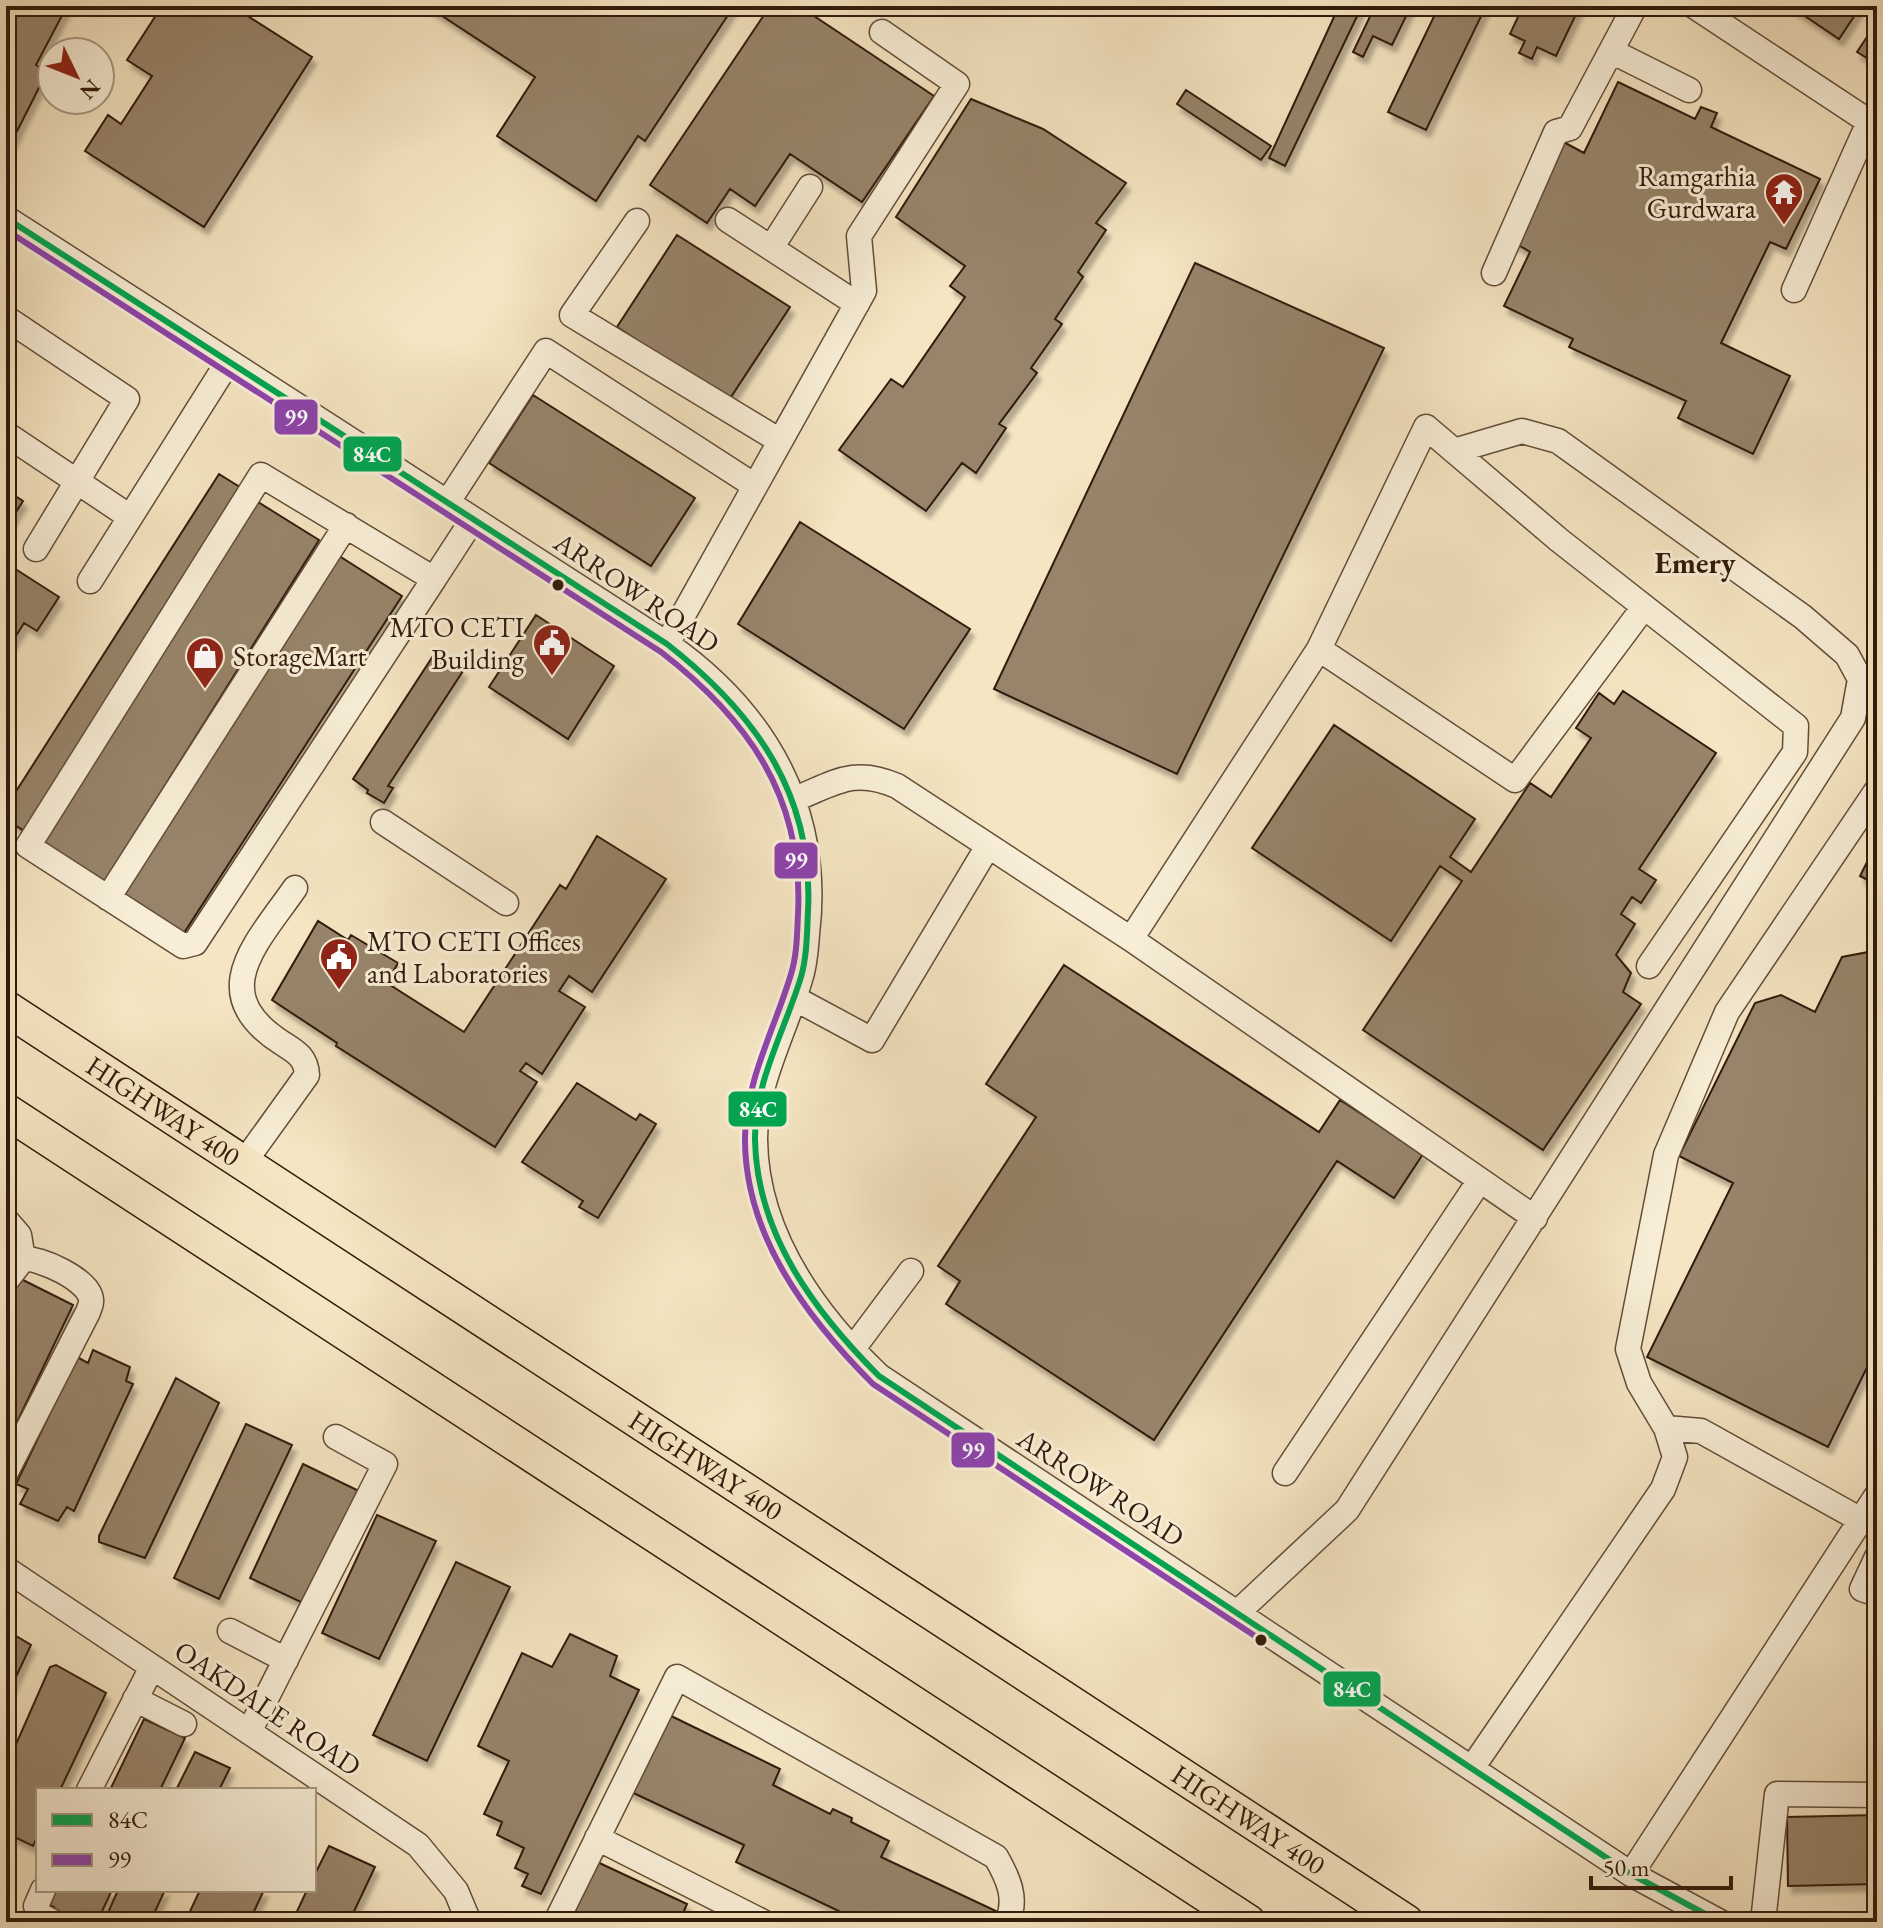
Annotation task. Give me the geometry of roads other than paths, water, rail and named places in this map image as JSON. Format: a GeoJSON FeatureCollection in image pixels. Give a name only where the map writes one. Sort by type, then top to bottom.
{"type":"FeatureCollection","features":[{"type":"Feature","properties":{"kind":"highway","name":"HIGHWAY 400"},"geometry":{"type":"LineString","coordinates":[[6,1008],[1406,1922]]}},
{"type":"Feature","properties":{"kind":"highway"},"geometry":{"type":"LineString","coordinates":[[6,1111],[1248,1922]]}},
{"type":"Feature","properties":{"kind":"street"},"geometry":{"type":"LineString","coordinates":[[1494,273],[1556,132],[1570,128],[1635,6]]}},
{"type":"Feature","properties":{"kind":"street"},"geometry":{"type":"LineString","coordinates":[[1694,6],[1873,125],[1794,290]]}},
{"type":"Feature","properties":{"kind":"street"},"geometry":{"type":"LineString","coordinates":[[667,644],[860,298],[859,236],[957,84],[882,32]]}},
{"type":"Feature","properties":{"kind":"street"},"geometry":{"type":"LineString","coordinates":[[1611,51],[1689,90]]}},
{"type":"Feature","properties":{"kind":"street"},"geometry":{"type":"LineString","coordinates":[[771,248],[810,187]]}},
{"type":"Feature","properties":{"kind":"street","name":"ARROW ROAD"},"geometry":{"type":"LineString","coordinates":[[6,218],[667,644],[696,664],[738,705],[758,732],[795,799],[811,880],[802,974],[759,1104],[755,1139],[762,1193],[790,1266],[818,1309],[852,1350],[879,1376],[1631,1874],[1720,1922]]}},
{"type":"Feature","properties":{"kind":"street"},"geometry":{"type":"LineString","coordinates":[[728,220],[860,298]]}},
{"type":"Feature","properties":{"kind":"street"},"geometry":{"type":"LineString","coordinates":[[637,221],[572,315],[780,441]]}},
{"type":"Feature","properties":{"kind":"street"},"geometry":{"type":"LineString","coordinates":[[6,318],[127,399],[36,549]]}},
{"type":"Feature","properties":{"kind":"street"},"geometry":{"type":"LineString","coordinates":[[447,503],[546,351],[755,486]]}},
{"type":"Feature","properties":{"kind":"street"},"geometry":{"type":"LineString","coordinates":[[90,581],[228,362]]}},
{"type":"Feature","properties":{"kind":"street"},"geometry":{"type":"LineString","coordinates":[[1131,939],[1319,649],[1426,427],[1644,607],[1796,726],[1795,752],[1649,966]]}},
{"type":"Feature","properties":{"kind":"street"},"geometry":{"type":"LineString","coordinates":[[1237,1613],[1347,1510],[1812,788],[1853,718],[1860,679],[1847,655],[1803,617],[1558,441],[1522,431],[1454,451]]}},
{"type":"Feature","properties":{"kind":"street"},"geometry":{"type":"LineString","coordinates":[[6,434],[130,517]]}},
{"type":"Feature","properties":{"kind":"street"},"geometry":{"type":"LineString","coordinates":[[434,579],[266,476],[258,478],[29,842],[31,849],[183,946],[195,943],[434,579],[473,519]]}},
{"type":"Feature","properties":{"kind":"street"},"geometry":{"type":"LineString","coordinates":[[108,898],[346,525]]}},
{"type":"Feature","properties":{"kind":"street"},"geometry":{"type":"LineString","coordinates":[[1319,649],[1515,780],[1644,607]]}},
{"type":"Feature","properties":{"kind":"street"},"geometry":{"type":"LineString","coordinates":[[795,799],[850,777],[873,776],[897,786],[1131,939],[1535,1218]]}},
{"type":"Feature","properties":{"kind":"street"},"geometry":{"type":"LineString","coordinates":[[1472,1768],[1663,1489],[1675,1457],[1666,1428],[1639,1383],[1628,1349],[1666,1155],[1727,1012],[1877,790]]}},
{"type":"Feature","properties":{"kind":"street"},"geometry":{"type":"LineString","coordinates":[[383,822],[506,903]]}},
{"type":"Feature","properties":{"kind":"street"},"geometry":{"type":"LineString","coordinates":[[794,998],[872,1040],[988,846]]}},
{"type":"Feature","properties":{"kind":"street"},"geometry":{"type":"LineString","coordinates":[[243,1164],[307,1075],[307,1063],[298,1053],[267,1033],[243,1005],[239,987],[248,957],[295,888]]}},
{"type":"Feature","properties":{"kind":"street"},"geometry":{"type":"LineString","coordinates":[[1285,1473],[1480,1180]]}},
{"type":"Feature","properties":{"kind":"street"},"geometry":{"type":"LineString","coordinates":[[6,1220],[19,1235],[23,1259]]}},
{"type":"Feature","properties":{"kind":"street"},"geometry":{"type":"LineString","coordinates":[[6,1281],[23,1259],[34,1258],[63,1272],[87,1290],[91,1299],[88,1312],[6,1472]]}},
{"type":"Feature","properties":{"kind":"street"},"geometry":{"type":"LineString","coordinates":[[852,1350],[911,1271]]}},
{"type":"Feature","properties":{"kind":"street"},"geometry":{"type":"LineString","coordinates":[[1666,1428],[1701,1431],[1861,1520]]}},
{"type":"Feature","properties":{"kind":"street"},"geometry":{"type":"LineString","coordinates":[[249,1732],[385,1464],[336,1437]]}},
{"type":"Feature","properties":{"kind":"street"},"geometry":{"type":"LineString","coordinates":[[1631,1874],[1877,1495]]}},
{"type":"Feature","properties":{"kind":"street"},"geometry":{"type":"LineString","coordinates":[[1877,1557],[1862,1589],[1877,1594]]}},
{"type":"Feature","properties":{"kind":"street","name":"OAKDALE ROAD"},"geometry":{"type":"LineString","coordinates":[[6,1569],[418,1845],[456,1891],[469,1922]]}},
{"type":"Feature","properties":{"kind":"street"},"geometry":{"type":"LineString","coordinates":[[230,1631],[286,1660]]}},
{"type":"Feature","properties":{"kind":"street"},"geometry":{"type":"LineString","coordinates":[[90,1788],[152,1667]]}},
{"type":"Feature","properties":{"kind":"street"},"geometry":{"type":"LineString","coordinates":[[556,1922],[677,1677],[996,1857],[1010,1882],[1012,1913],[1007,1922]]}},
{"type":"Feature","properties":{"kind":"street"},"geometry":{"type":"LineString","coordinates":[[135,1699],[184,1724]]}},
{"type":"Feature","properties":{"kind":"street"},"geometry":{"type":"LineString","coordinates":[[1763,1922],[1777,1794],[1877,1795]]}},
{"type":"Feature","properties":{"kind":"street"},"geometry":{"type":"LineString","coordinates":[[597,1838],[763,1922]]}},
{"type":"Feature","properties":{"kind":"street"},"geometry":{"type":"LineString","coordinates":[[42,1892],[36,1906],[40,1915],[53,1922]]}},
{"type":"Feature","properties":{"kind":"place","name":"Ramgarhia Gurdwara"},"geometry":{"type":"Point","coordinates":[1784,226]}},
{"type":"Feature","properties":{"kind":"place","name":"MTO CETI Building"},"geometry":{"type":"Point","coordinates":[552,677]}},
{"type":"Feature","properties":{"kind":"place","name":"StorageMart"},"geometry":{"type":"Point","coordinates":[205,690]}},
{"type":"Feature","properties":{"kind":"place","name":"MTO CETI Offices and Laboratories"},"geometry":{"type":"Point","coordinates":[339,991]}},
{"type":"Feature","properties":{"kind":"district","name":"Emery"},"geometry":{"type":"Point","coordinates":[1695,562]}}]}
